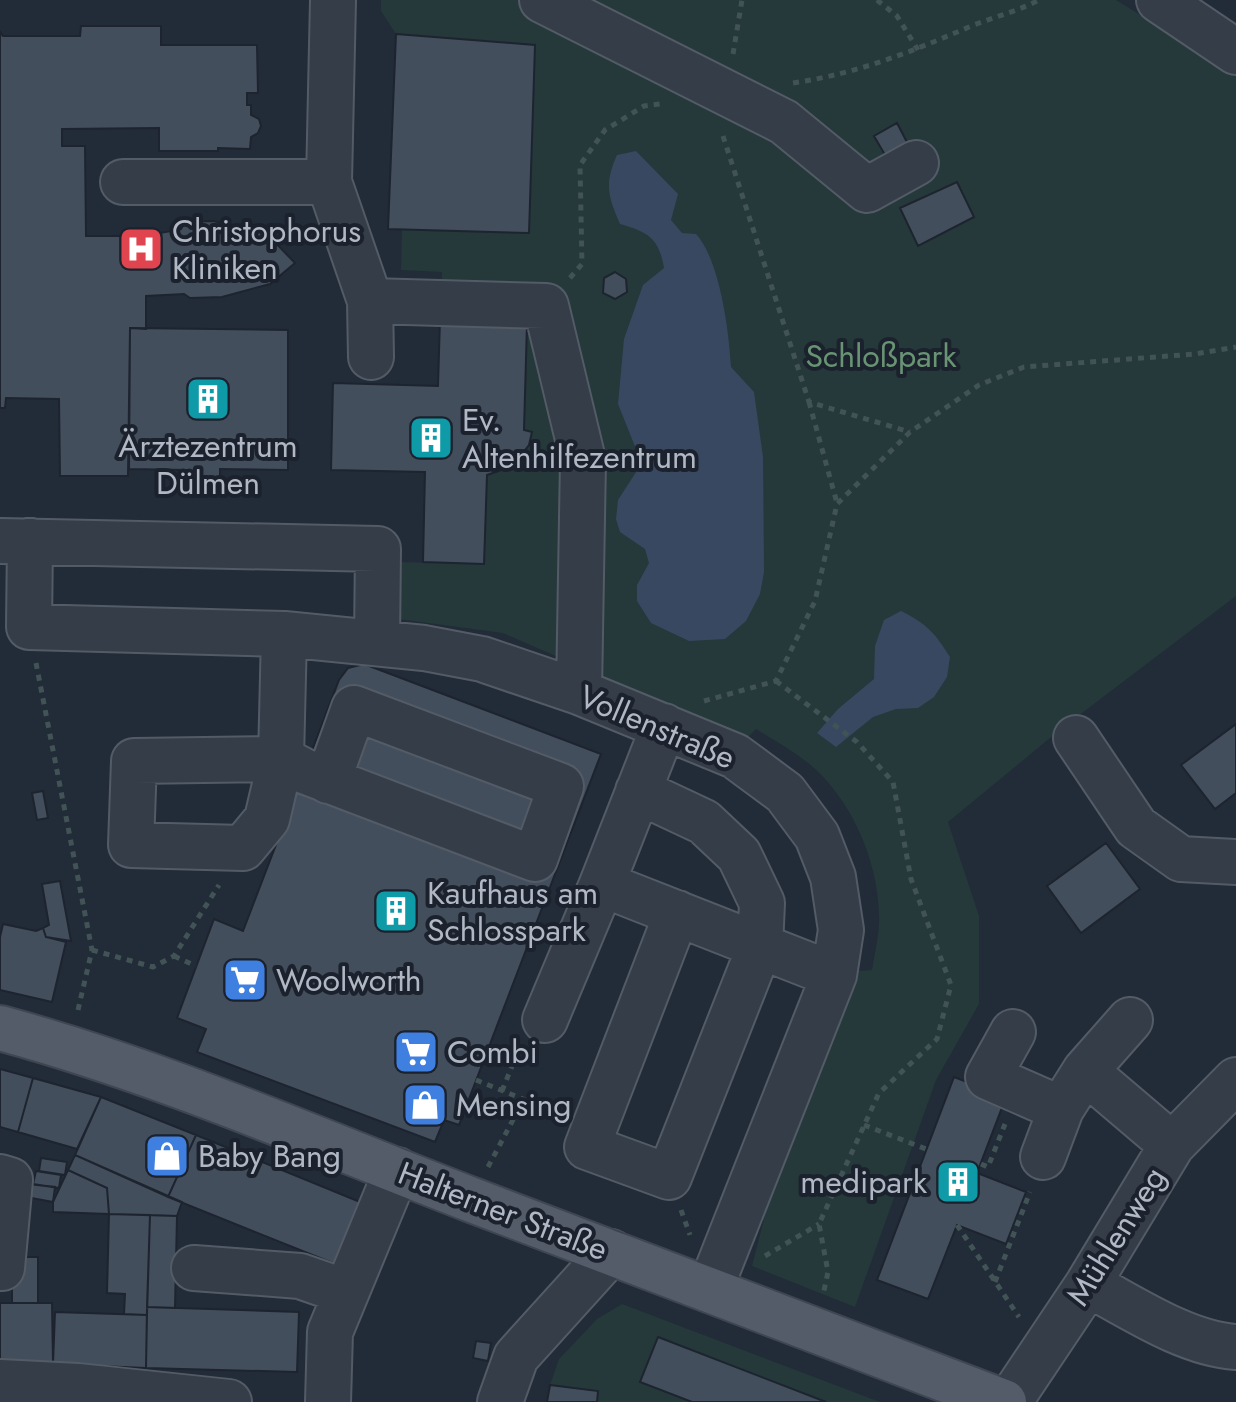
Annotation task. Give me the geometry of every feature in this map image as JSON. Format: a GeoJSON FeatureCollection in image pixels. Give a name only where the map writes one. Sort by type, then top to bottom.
{"type":"FeatureCollection","features":[{"type":"Feature","properties":{"kind":"main road","name":"Halterner Straße"},"geometry":{"type":"LineString","coordinates":[[0,1028],[69,1047],[240,1108],[471,1200],[1007,1402]]}},
{"type":"Feature","properties":{"kind":"street"},"geometry":{"type":"LineString","coordinates":[[333,0],[329,182],[370,301],[371,357]]}},
{"type":"Feature","properties":{"kind":"street"},"geometry":{"type":"LineString","coordinates":[[542,0],[784,122],[867,190],[916,163]]}},
{"type":"Feature","properties":{"kind":"street"},"geometry":{"type":"LineString","coordinates":[[1159,0],[1236,52]]}},
{"type":"Feature","properties":{"kind":"street"},"geometry":{"type":"LineString","coordinates":[[123,182],[329,182]]}},
{"type":"Feature","properties":{"kind":"street"},"geometry":{"type":"LineString","coordinates":[[370,301],[546,306],[583,460],[579,692]]}},
{"type":"Feature","properties":{"kind":"street"},"geometry":{"type":"LineString","coordinates":[[14,632],[15,541],[378,549],[377,641]]}},
{"type":"Feature","properties":{"kind":"street","name":"Vollenstraße"},"geometry":{"type":"LineString","coordinates":[[14,632],[284,634],[377,641],[482,659],[579,692],[735,756],[785,793],[817,836],[833,877],[841,930],[834,975],[710,1289]]}},
{"type":"Feature","properties":{"kind":"street"},"geometry":{"type":"LineString","coordinates":[[284,634],[281,759],[267,819],[243,848],[131,845],[134,761],[281,759],[328,781],[535,859],[561,786],[354,708],[328,781]]}},
{"type":"Feature","properties":{"kind":"street"},"geometry":{"type":"LineString","coordinates":[[545,1020],[638,791],[655,722]]}},
{"type":"Feature","properties":{"kind":"street"},"geometry":{"type":"LineString","coordinates":[[1076,738],[1136,827],[1181,859],[1236,862]]}},
{"type":"Feature","properties":{"kind":"street"},"geometry":{"type":"LineString","coordinates":[[638,791],[704,822],[739,855],[762,903],[760,946],[669,1177],[587,1147],[677,913]]}},
{"type":"Feature","properties":{"kind":"street"},"geometry":{"type":"LineString","coordinates":[[602,884],[834,975]]}},
{"type":"Feature","properties":{"kind":"street"},"geometry":{"type":"LineString","coordinates":[[1043,1157],[1061,1109],[1085,1071],[1130,1020]]}},
{"type":"Feature","properties":{"kind":"street"},"geometry":{"type":"LineString","coordinates":[[1013,1032],[988,1077],[1061,1109]]}},
{"type":"Feature","properties":{"kind":"street"},"geometry":{"type":"LineString","coordinates":[[1085,1071],[1172,1145]]}},
{"type":"Feature","properties":{"kind":"street","name":"Mühlenweg"},"geometry":{"type":"LineString","coordinates":[[1007,1402],[1088,1284],[1172,1145],[1236,1080]]}},
{"type":"Feature","properties":{"kind":"street"},"geometry":{"type":"LineString","coordinates":[[328,1402],[330,1332],[397,1170]]}},
{"type":"Feature","properties":{"kind":"street"},"geometry":{"type":"LineString","coordinates":[[0,1177],[10,1180],[2,1268]]}},
{"type":"Feature","properties":{"kind":"street"},"geometry":{"type":"LineString","coordinates":[[500,1402],[516,1357],[611,1252]]}},
{"type":"Feature","properties":{"kind":"street"},"geometry":{"type":"LineString","coordinates":[[194,1268],[300,1276],[346,1292]]}},
{"type":"Feature","properties":{"kind":"street"},"geometry":{"type":"LineString","coordinates":[[1088,1284],[1167,1326],[1220,1346],[1236,1347]]}},
{"type":"Feature","properties":{"kind":"street"},"geometry":{"type":"LineString","coordinates":[[0,1382],[78,1394],[229,1402]]}},
{"type":"Feature","properties":{"kind":"path"},"geometry":{"type":"LineString","coordinates":[[655,722],[776,681],[815,601],[837,504],[809,402],[723,135],[742,0]]}},
{"type":"Feature","properties":{"kind":"path"},"geometry":{"type":"LineString","coordinates":[[877,0],[897,16],[918,50]]}},
{"type":"Feature","properties":{"kind":"path"},"geometry":{"type":"LineString","coordinates":[[784,85],[865,69],[1039,0]]}},
{"type":"Feature","properties":{"kind":"path"},"geometry":{"type":"LineString","coordinates":[[546,306],[582,264],[580,165],[605,130],[644,106],[672,102]]}},
{"type":"Feature","properties":{"kind":"path"},"geometry":{"type":"LineString","coordinates":[[837,504],[910,432],[979,385],[1024,367],[1195,354],[1236,347]]}},
{"type":"Feature","properties":{"kind":"path"},"geometry":{"type":"LineString","coordinates":[[809,402],[910,432]]}},
{"type":"Feature","properties":{"kind":"path"},"geometry":{"type":"LineString","coordinates":[[14,632],[92,950],[69,1047]]}},
{"type":"Feature","properties":{"kind":"path"},"geometry":{"type":"LineString","coordinates":[[776,681],[857,742],[893,782],[911,879],[951,985],[937,1039],[879,1093],[819,1224],[828,1272],[815,1330]]}},
{"type":"Feature","properties":{"kind":"path"},"geometry":{"type":"LineString","coordinates":[[92,950],[153,967],[174,956],[243,848]]}},
{"type":"Feature","properties":{"kind":"path"},"geometry":{"type":"LineString","coordinates":[[174,956],[196,966]]}},
{"type":"Feature","properties":{"kind":"path"},"geometry":{"type":"LineString","coordinates":[[476,1080],[595,1127]]}},
{"type":"Feature","properties":{"kind":"path"},"geometry":{"type":"LineString","coordinates":[[981,1164],[988,1167],[1018,1089]]}},
{"type":"Feature","properties":{"kind":"path"},"geometry":{"type":"LineString","coordinates":[[471,1200],[524,1099]]}},
{"type":"Feature","properties":{"kind":"path"},"geometry":{"type":"LineString","coordinates":[[864,1125],[926,1149]]}},
{"type":"Feature","properties":{"kind":"path"},"geometry":{"type":"LineString","coordinates":[[995,1282],[1043,1157]]}},
{"type":"Feature","properties":{"kind":"path"},"geometry":{"type":"LineString","coordinates":[[957,1225],[1043,1353]]}},
{"type":"Feature","properties":{"kind":"green space","name":"Schloßpark"},"geometry":{"type":"Polygon","coordinates":[[[381,0],[1116,0],[1236,74],[1236,596],[1061,729],[948,822],[979,916],[979,1004],[936,1080],[855,1307],[752,1266],[771,1192],[858,971],[872,970],[879,928],[878,897],[864,843],[848,810],[826,780],[810,765],[756,729],[746,739],[503,633],[398,619],[399,562],[484,564],[487,476],[515,459],[532,432],[524,430],[527,323],[440,319],[442,272],[401,270],[402,229],[529,233],[535,45],[396,34],[381,11],[381,0]]]}},
{"type":"Feature","properties":{"kind":"green space"},"geometry":{"type":"Polygon","coordinates":[[[622,1304],[880,1402],[597,1402],[598,1391],[550,1385],[559,1359],[597,1319],[622,1304]]]}},
{"type":"Feature","properties":{"kind":"water"},"geometry":{"type":"Polygon","coordinates":[[[636,151],[678,194],[671,220],[682,233],[696,234],[704,246],[722,297],[731,367],[754,392],[763,457],[764,572],[760,594],[746,621],[725,639],[689,641],[651,623],[637,601],[637,585],[649,563],[645,549],[620,532],[616,519],[618,500],[640,466],[618,404],[624,339],[643,285],[664,268],[655,243],[638,230],[620,224],[610,198],[610,174],[617,155],[636,151]]]}},
{"type":"Feature","properties":{"kind":"water"},"geometry":{"type":"Polygon","coordinates":[[[901,611],[924,624],[945,649],[950,657],[947,677],[934,697],[918,708],[896,709],[873,717],[836,747],[817,733],[838,709],[874,679],[875,646],[884,620],[901,611]]]}},
{"type":"Feature","properties":{"kind":"building","name":"Christophorus Kliniken"},"geometry":{"type":"Polygon","coordinates":[[[81,26],[161,26],[161,45],[257,45],[258,93],[247,93],[247,105],[251,105],[251,115],[259,119],[261,126],[258,133],[251,137],[250,149],[218,148],[218,151],[159,151],[159,128],[62,129],[62,146],[85,146],[86,236],[144,236],[181,229],[185,222],[213,221],[266,233],[295,263],[270,284],[222,297],[190,298],[184,294],[146,296],[146,329],[130,328],[128,476],[60,476],[59,399],[6,398],[5,408],[0,408],[0,32],[3,36],[80,36],[81,26]]]}},
{"type":"Feature","properties":{"kind":"building"},"geometry":{"type":"Polygon","coordinates":[[[396,34],[535,45],[529,233],[388,229],[396,34]]]}},
{"type":"Feature","properties":{"kind":"building"},"geometry":{"type":"Polygon","coordinates":[[[897,123],[910,148],[888,160],[874,136],[897,123]]]}},
{"type":"Feature","properties":{"kind":"building"},"geometry":{"type":"Polygon","coordinates":[[[957,182],[974,217],[918,246],[900,208],[957,182]]]}},
{"type":"Feature","properties":{"kind":"building"},"geometry":{"type":"Polygon","coordinates":[[[615,272],[626,279],[627,292],[615,299],[603,293],[604,278],[615,272]]]}},
{"type":"Feature","properties":{"kind":"building","name":"Ev. Altenhilfezentrum"},"geometry":{"type":"Polygon","coordinates":[[[440,319],[527,323],[524,430],[532,432],[529,445],[518,459],[504,469],[487,475],[484,564],[423,562],[425,472],[331,470],[333,383],[438,386],[440,319]]]}},
{"type":"Feature","properties":{"kind":"building","name":"Ärztezentrum Dülmen"},"geometry":{"type":"Polygon","coordinates":[[[130,328],[288,330],[288,470],[220,469],[220,477],[187,476],[187,470],[129,469],[130,328]]]}},
{"type":"Feature","properties":{"kind":"building","name":"Kaufhaus am Schlosspark"},"geometry":{"type":"Polygon","coordinates":[[[364,664],[601,754],[459,1125],[444,1120],[435,1142],[197,1052],[206,1029],[177,1018],[214,919],[243,931],[339,680],[348,668],[364,664]]]}},
{"type":"Feature","properties":{"kind":"building"},"geometry":{"type":"Polygon","coordinates":[[[1236,724],[1236,793],[1215,809],[1181,765],[1236,724]]]}},
{"type":"Feature","properties":{"kind":"building"},"geometry":{"type":"Polygon","coordinates":[[[43,791],[48,818],[37,820],[32,793],[43,791]]]}},
{"type":"Feature","properties":{"kind":"building"},"geometry":{"type":"Polygon","coordinates":[[[1106,843],[1140,889],[1081,933],[1047,886],[1106,843]]]}},
{"type":"Feature","properties":{"kind":"building"},"geometry":{"type":"Polygon","coordinates":[[[60,881],[71,941],[46,937],[43,928],[49,925],[42,884],[60,881]]]}},
{"type":"Feature","properties":{"kind":"building"},"geometry":{"type":"Polygon","coordinates":[[[3,924],[36,931],[43,928],[46,937],[66,942],[52,1002],[0,990],[0,937],[3,924]]]}},
{"type":"Feature","properties":{"kind":"building"},"geometry":{"type":"Polygon","coordinates":[[[0,1069],[33,1078],[18,1132],[0,1127],[0,1069]]]}},
{"type":"Feature","properties":{"kind":"building","name":"medipark"},"geometry":{"type":"Polygon","coordinates":[[[954,1077],[1006,1097],[977,1173],[1026,1192],[1006,1244],[957,1225],[928,1299],[877,1280],[954,1077]]]}},
{"type":"Feature","properties":{"kind":"building"},"geometry":{"type":"Polygon","coordinates":[[[33,1078],[101,1097],[77,1149],[18,1132],[33,1078]]]}},
{"type":"Feature","properties":{"kind":"building"},"geometry":{"type":"Polygon","coordinates":[[[101,1097],[196,1135],[168,1197],[75,1155],[101,1097]]]}},
{"type":"Feature","properties":{"kind":"building"},"geometry":{"type":"Polygon","coordinates":[[[196,1135],[365,1204],[340,1266],[168,1197],[196,1135]]]}},
{"type":"Feature","properties":{"kind":"building"},"geometry":{"type":"Polygon","coordinates":[[[75,1155],[182,1202],[177,1216],[109,1214],[107,1188],[68,1170],[75,1155]]]}},
{"type":"Feature","properties":{"kind":"building"},"geometry":{"type":"Polygon","coordinates":[[[41,1158],[67,1162],[65,1175],[39,1171],[41,1158]]]}},
{"type":"Feature","properties":{"kind":"building"},"geometry":{"type":"Polygon","coordinates":[[[68,1170],[107,1188],[109,1214],[53,1212],[53,1202],[68,1170]]]}},
{"type":"Feature","properties":{"kind":"building"},"geometry":{"type":"Polygon","coordinates":[[[36,1171],[61,1175],[59,1188],[33,1184],[36,1171]]]}},
{"type":"Feature","properties":{"kind":"building"},"geometry":{"type":"Polygon","coordinates":[[[28,1184],[55,1187],[53,1202],[26,1197],[28,1184]]]}},
{"type":"Feature","properties":{"kind":"building"},"geometry":{"type":"Polygon","coordinates":[[[109,1214],[150,1215],[147,1315],[124,1314],[125,1294],[107,1293],[109,1214]]]}},
{"type":"Feature","properties":{"kind":"building"},"geometry":{"type":"Polygon","coordinates":[[[150,1215],[177,1216],[175,1308],[147,1307],[150,1215]]]}},
{"type":"Feature","properties":{"kind":"building"},"geometry":{"type":"Polygon","coordinates":[[[12,1257],[38,1257],[38,1303],[12,1303],[12,1257]]]}},
{"type":"Feature","properties":{"kind":"building"},"geometry":{"type":"Polygon","coordinates":[[[0,1303],[52,1303],[53,1364],[0,1363],[0,1303]]]}},
{"type":"Feature","properties":{"kind":"building"},"geometry":{"type":"Polygon","coordinates":[[[147,1307],[299,1312],[297,1372],[146,1368],[147,1307]]]}},
{"type":"Feature","properties":{"kind":"building"},"geometry":{"type":"Polygon","coordinates":[[[55,1312],[147,1315],[146,1368],[53,1364],[55,1312]]]}},
{"type":"Feature","properties":{"kind":"building"},"geometry":{"type":"Polygon","coordinates":[[[658,1337],[826,1402],[692,1402],[640,1382],[658,1337]]]}},
{"type":"Feature","properties":{"kind":"building"},"geometry":{"type":"Polygon","coordinates":[[[476,1341],[491,1343],[488,1361],[473,1358],[476,1341]]]}},
{"type":"Feature","properties":{"kind":"building"},"geometry":{"type":"Polygon","coordinates":[[[550,1385],[598,1391],[597,1402],[547,1402],[550,1385]]]}},
{"type":"Feature","properties":{"kind":"place","name":"Christophorus Kliniken"},"geometry":{"type":"Point","coordinates":[141,249]}},
{"type":"Feature","properties":{"kind":"place","name":"Ärztezentrum Dülmen"},"geometry":{"type":"Point","coordinates":[208,399]}},
{"type":"Feature","properties":{"kind":"place","name":"Ev. Altenhilfezentrum"},"geometry":{"type":"Point","coordinates":[431,438]}},
{"type":"Feature","properties":{"kind":"place","name":"Kaufhaus am Schlosspark"},"geometry":{"type":"Point","coordinates":[396,911]}},
{"type":"Feature","properties":{"kind":"place","name":"Woolworth"},"geometry":{"type":"Point","coordinates":[245,980]}},
{"type":"Feature","properties":{"kind":"place","name":"Combi"},"geometry":{"type":"Point","coordinates":[416,1052]}},
{"type":"Feature","properties":{"kind":"place","name":"Mensing"},"geometry":{"type":"Point","coordinates":[425,1105]}},
{"type":"Feature","properties":{"kind":"place","name":"Baby Bang"},"geometry":{"type":"Point","coordinates":[167,1156]}},
{"type":"Feature","properties":{"kind":"place","name":"medipark"},"geometry":{"type":"Point","coordinates":[958,1182]}}]}
